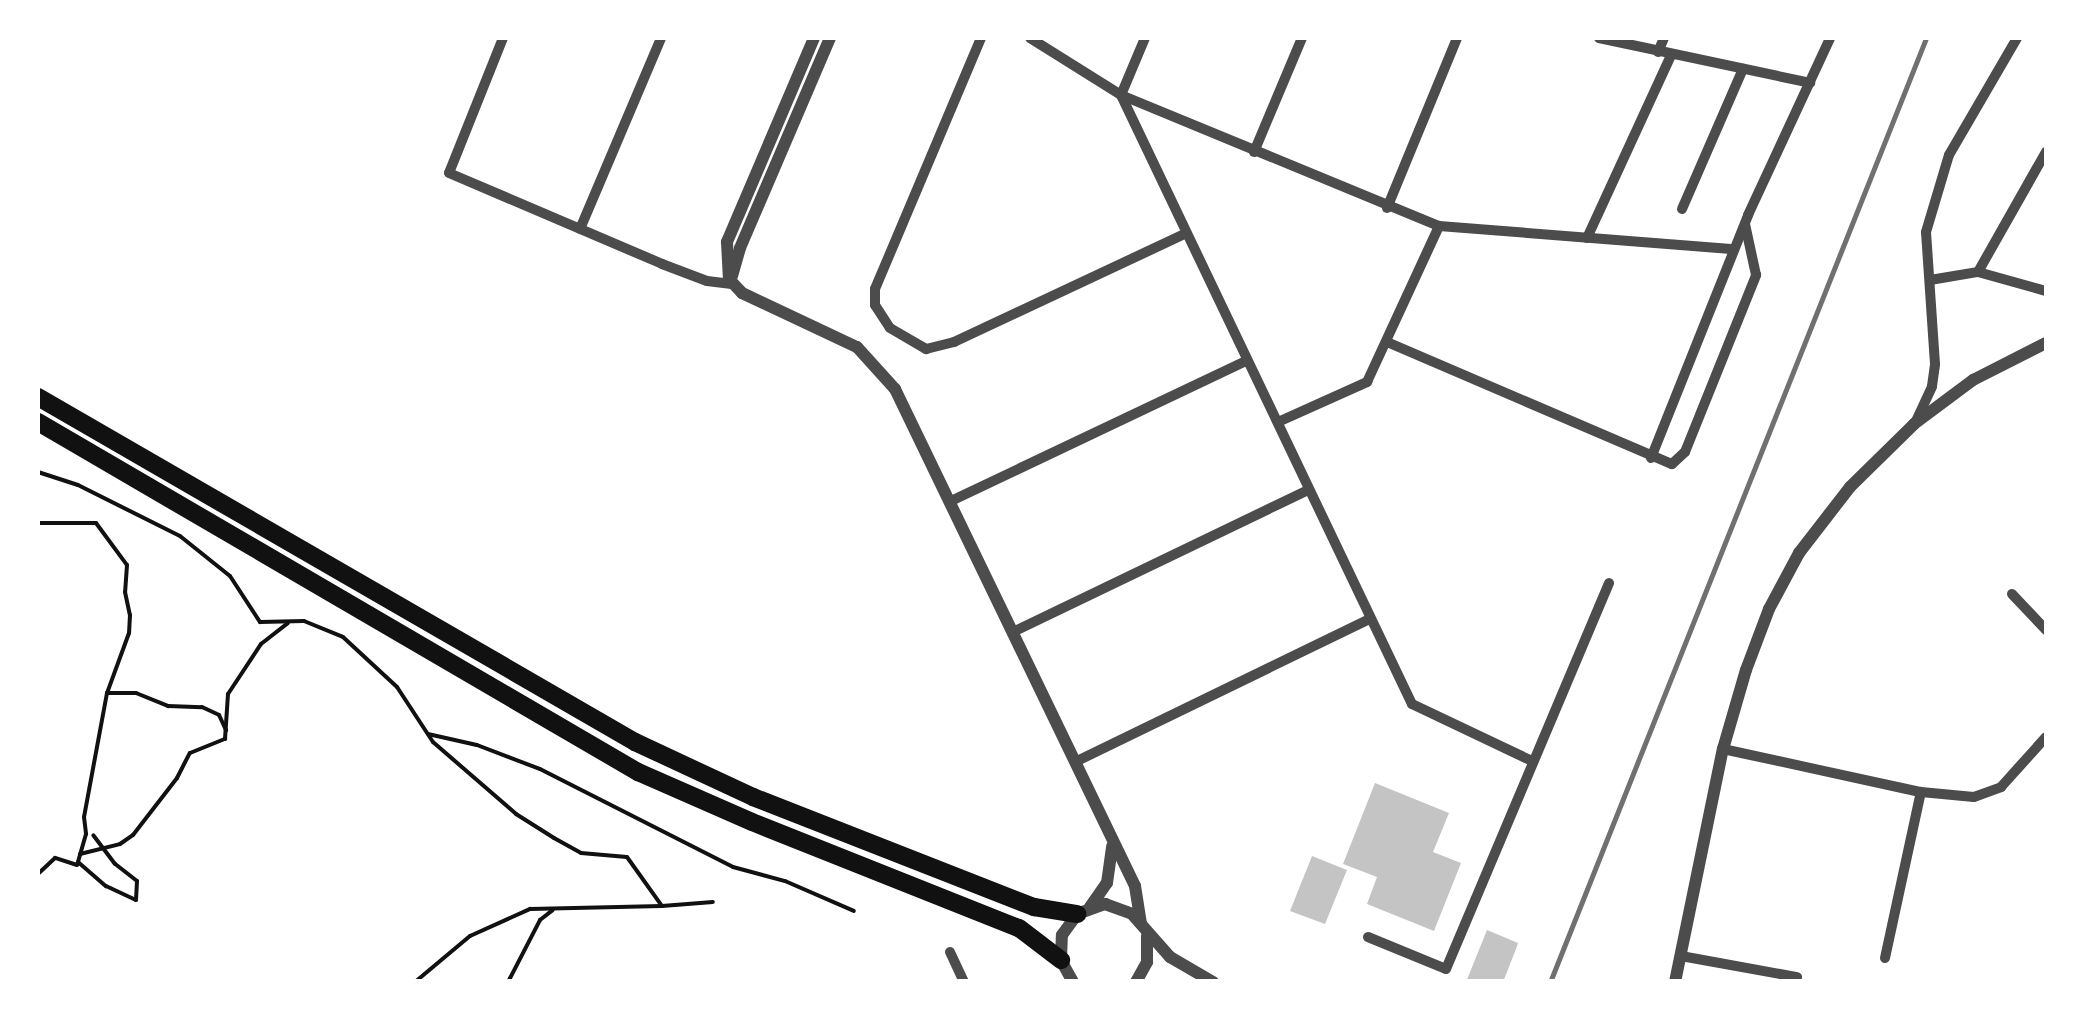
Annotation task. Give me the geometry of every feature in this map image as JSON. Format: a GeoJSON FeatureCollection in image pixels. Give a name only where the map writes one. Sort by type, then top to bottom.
{"type":"FeatureCollection","features":[{"type":"Feature","properties":{"kind":"highway"},"geometry":{"type":"LineString","coordinates":[[38,398],[635,742],[752,797],[1034,907],[1083,910]]}},
{"type":"Feature","properties":{"kind":"highway"},"geometry":{"type":"LineString","coordinates":[[38,422],[638,772],[752,822],[1019,928],[1060,960]]}},
{"type":"Feature","properties":{"kind":"street"},"geometry":{"type":"LineString","coordinates":[[503,38],[449,173],[707,281],[732,284]]}},
{"type":"Feature","properties":{"kind":"street"},"geometry":{"type":"LineString","coordinates":[[580,229],[660,38]]}},
{"type":"Feature","properties":{"kind":"street"},"geometry":{"type":"LineString","coordinates":[[814,38],[727,242],[725,262],[732,284],[742,294],[836,335],[870,359],[905,406],[1135,886],[1147,962],[1136,982]]}},
{"type":"Feature","properties":{"kind":"street"},"geometry":{"type":"LineString","coordinates":[[732,284],[734,261],[830,38]]}},
{"type":"Feature","properties":{"kind":"street"},"geometry":{"type":"LineString","coordinates":[[981,38],[875,289],[876,305],[890,328],[926,349],[954,342],[1184,234]]}},
{"type":"Feature","properties":{"kind":"street"},"geometry":{"type":"LineString","coordinates":[[1030,38],[1121,95],[1387,208],[1439,226],[1734,249]]}},
{"type":"Feature","properties":{"kind":"street"},"geometry":{"type":"LineString","coordinates":[[1145,38],[1121,95],[1184,234],[1412,704],[1532,761]]}},
{"type":"Feature","properties":{"kind":"street"},"geometry":{"type":"LineString","coordinates":[[1254,152],[1302,38]]}},
{"type":"Feature","properties":{"kind":"street"},"geometry":{"type":"LineString","coordinates":[[1387,208],[1457,38]]}},
{"type":"Feature","properties":{"kind":"street"},"geometry":{"type":"LineString","coordinates":[[1599,38],[1810,83]]}},
{"type":"Feature","properties":{"kind":"street"},"geometry":{"type":"LineString","coordinates":[[1587,238],[1665,54],[1664,38]]}},
{"type":"Feature","properties":{"kind":"street"},"geometry":{"type":"LineString","coordinates":[[1651,458],[1734,249],[1830,38]]}},
{"type":"Feature","properties":{"kind":"street"},"geometry":{"type":"LineString","coordinates":[[1914,424],[1932,386],[1935,364],[1926,232],[1949,155],[2017,38]]}},
{"type":"Feature","properties":{"kind":"street"},"geometry":{"type":"LineString","coordinates":[[1682,209],[1743,70]]}},
{"type":"Feature","properties":{"kind":"street"},"geometry":{"type":"LineString","coordinates":[[1978,272],[2046,152]]}},
{"type":"Feature","properties":{"kind":"street"},"geometry":{"type":"LineString","coordinates":[[1387,342],[1672,464],[1685,452],[1756,275],[1745,224]]}},
{"type":"Feature","properties":{"kind":"street"},"geometry":{"type":"LineString","coordinates":[[1278,422],[1367,382],[1439,226]]}},
{"type":"Feature","properties":{"kind":"street"},"geometry":{"type":"LineString","coordinates":[[1930,280],[1978,272],[2046,291]]}},
{"type":"Feature","properties":{"kind":"street"},"geometry":{"type":"LineString","coordinates":[[1675,982],[1723,749],[1755,642],[1799,553],[1850,487],[1914,424],[1973,380],[2046,343]]}},
{"type":"Feature","properties":{"kind":"street"},"geometry":{"type":"LineString","coordinates":[[950,501],[1246,361]]}},
{"type":"Feature","properties":{"kind":"street"},"geometry":{"type":"LineString","coordinates":[[1014,632],[1308,490]]}},
{"type":"Feature","properties":{"kind":"street"},"geometry":{"type":"LineString","coordinates":[[1368,936],[1446,969],[1609,582]]}},
{"type":"Feature","properties":{"kind":"street"},"geometry":{"type":"LineString","coordinates":[[2012,594],[2046,630]]}},
{"type":"Feature","properties":{"kind":"street"},"geometry":{"type":"LineString","coordinates":[[1076,762],[1370,618]]}},
{"type":"Feature","properties":{"kind":"street"},"geometry":{"type":"LineString","coordinates":[[1723,749],[1921,792],[1974,797],[1992,793],[2010,780],[2046,737]]}},
{"type":"Feature","properties":{"kind":"street"},"geometry":{"type":"LineString","coordinates":[[1885,958],[1921,792]]}},
{"type":"Feature","properties":{"kind":"street"},"geometry":{"type":"LineString","coordinates":[[1072,981],[1060,960],[1062,935],[1111,873],[1112,840]]}},
{"type":"Feature","properties":{"kind":"street"},"geometry":{"type":"LineString","coordinates":[[1083,910],[1120,908],[1170,956],[1213,982]]}},
{"type":"Feature","properties":{"kind":"street"},"geometry":{"type":"LineString","coordinates":[[950,952],[964,982]]}},
{"type":"Feature","properties":{"kind":"street"},"geometry":{"type":"LineString","coordinates":[[1681,956],[1797,977]]}},
{"type":"Feature","properties":{"kind":"path"},"geometry":{"type":"LineString","coordinates":[[38,472],[78,485],[180,536],[230,576],[260,622],[298,621],[343,637],[397,687],[428,734],[516,814],[581,853],[627,858],[662,906]]}},
{"type":"Feature","properties":{"kind":"path"},"geometry":{"type":"LineString","coordinates":[[38,523],[96,523],[127,565],[130,633],[107,693],[78,862]]}},
{"type":"Feature","properties":{"kind":"path"},"geometry":{"type":"LineString","coordinates":[[80,854],[120,844],[133,835],[177,778],[190,752],[225,740],[228,694],[262,644],[281,624],[298,621]]}},
{"type":"Feature","properties":{"kind":"path"},"geometry":{"type":"LineString","coordinates":[[107,693],[136,693],[168,706],[202,707],[220,714],[227,730]]}},
{"type":"Feature","properties":{"kind":"path"},"geometry":{"type":"LineString","coordinates":[[428,734],[477,746],[540,769],[733,866],[785,881],[854,910]]}},
{"type":"Feature","properties":{"kind":"path"},"geometry":{"type":"LineString","coordinates":[[38,874],[55,858],[78,862],[106,886],[136,900],[137,881],[115,864],[93,835]]}},
{"type":"Feature","properties":{"kind":"path"},"geometry":{"type":"LineString","coordinates":[[414,982],[470,936],[530,909],[713,902]]}},
{"type":"Feature","properties":{"kind":"path"},"geometry":{"type":"LineString","coordinates":[[508,982],[540,920],[556,908]]}},
{"type":"Feature","properties":{"kind":"building"},"geometry":{"type":"Polygon","coordinates":[[[1375,783],[1449,813],[1433,852],[1461,863],[1434,931],[1367,904],[1377,877],[1343,864],[1375,783]]]}},
{"type":"Feature","properties":{"kind":"building"},"geometry":{"type":"Polygon","coordinates":[[[1312,856],[1347,870],[1325,924],[1290,911],[1312,856]]]}},
{"type":"Feature","properties":{"kind":"building"},"geometry":{"type":"Polygon","coordinates":[[[1487,930],[1518,943],[1503,982],[1466,982],[1487,930]]]}},
{"type":"Feature","properties":{"kind":"railway"},"geometry":{"type":"LineString","coordinates":[[1550,982],[1926,38]]}}]}
